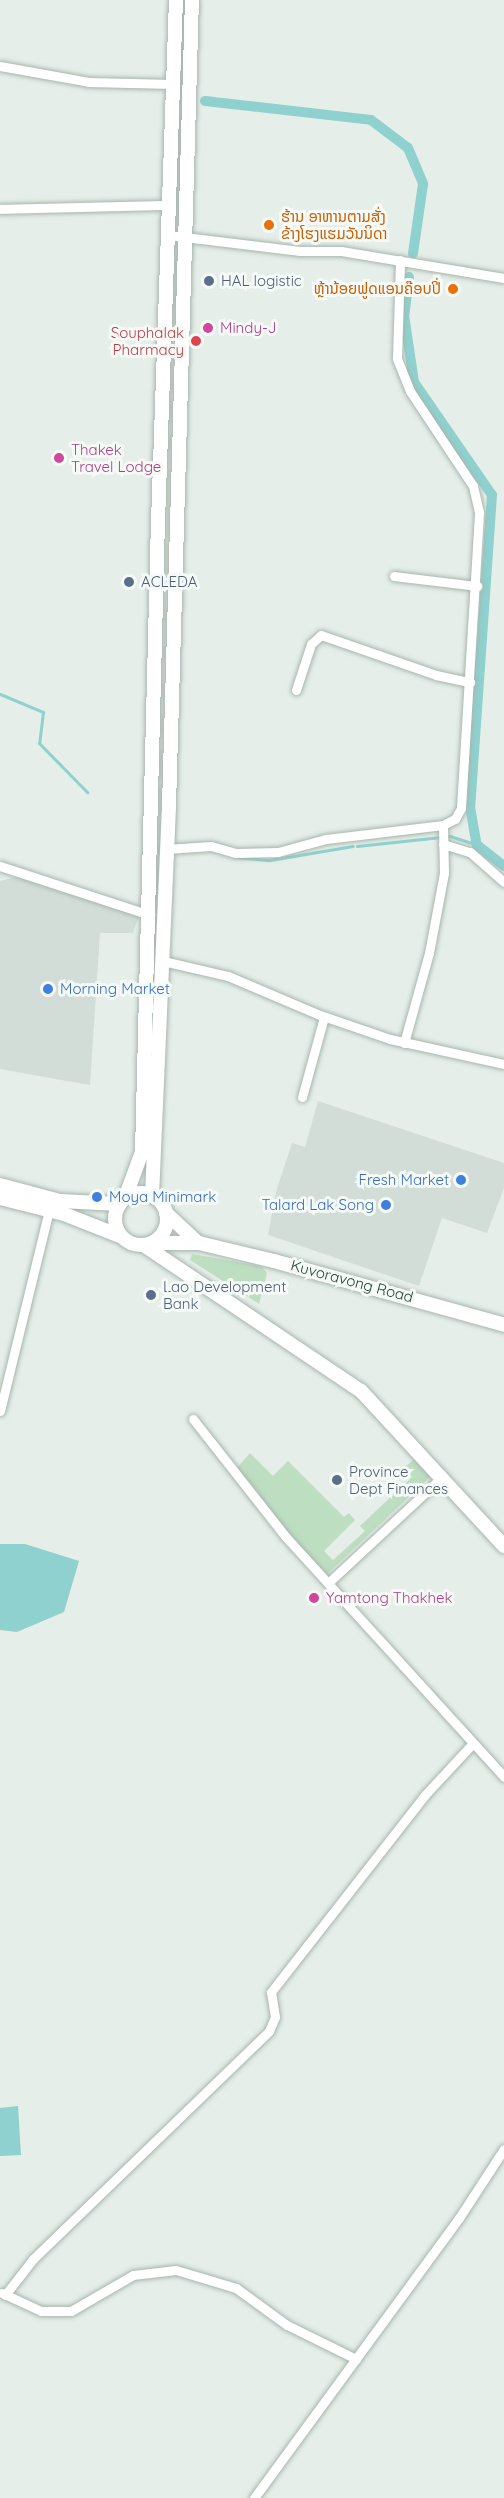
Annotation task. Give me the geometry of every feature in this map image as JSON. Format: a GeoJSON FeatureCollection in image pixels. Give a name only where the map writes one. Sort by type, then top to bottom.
{"type":"FeatureCollection","features":[{"type":"Feature","properties":{"kind":"main road"},"geometry":{"type":"LineString","coordinates":[[120,1236],[114,1220],[142,1152],[176,0]]}},
{"type":"Feature","properties":{"kind":"main road"},"geometry":{"type":"LineString","coordinates":[[152,1196],[166,849],[192,0]]}},
{"type":"Feature","properties":{"kind":"main road"},"geometry":{"type":"LineString","coordinates":[[0,1185],[60,1201],[122,1201],[138,1193],[152,1196],[166,1213],[198,1243]]}},
{"type":"Feature","properties":{"kind":"main road"},"geometry":{"type":"LineString","coordinates":[[0,1198],[49,1210],[120,1236],[127,1242],[149,1244],[361,1391],[504,1546]]}},
{"type":"Feature","properties":{"kind":"main road"},"geometry":{"type":"LineString","coordinates":[[149,1244],[166,1227],[166,1213]]}},
{"type":"Feature","properties":{"kind":"main road","name":"Kuvoravong Road"},"geometry":{"type":"LineString","coordinates":[[149,1244],[198,1243],[323,1273],[504,1325]]}},
{"type":"Feature","properties":{"kind":"street"},"geometry":{"type":"LineString","coordinates":[[0,66],[89,82],[173,84]]}},
{"type":"Feature","properties":{"kind":"street"},"geometry":{"type":"LineString","coordinates":[[0,209],[169,205]]}},
{"type":"Feature","properties":{"kind":"street"},"geometry":{"type":"LineString","coordinates":[[168,235],[400,260],[504,278]]}},
{"type":"Feature","properties":{"kind":"street"},"geometry":{"type":"LineString","coordinates":[[166,849],[211,846],[236,853],[278,852],[326,839],[443,825],[455,819],[461,808],[477,586],[479,512],[474,488],[410,391],[397,358],[400,260]]}},
{"type":"Feature","properties":{"kind":"street"},"geometry":{"type":"LineString","coordinates":[[394,576],[477,586]]}},
{"type":"Feature","properties":{"kind":"street"},"geometry":{"type":"LineString","coordinates":[[296,690],[311,644],[321,635],[436,675],[470,682]]}},
{"type":"Feature","properties":{"kind":"street"},"geometry":{"type":"LineString","coordinates":[[404,1043],[431,942],[444,873],[443,825]]}},
{"type":"Feature","properties":{"kind":"street"},"geometry":{"type":"LineString","coordinates":[[443,844],[470,852],[504,882]]}},
{"type":"Feature","properties":{"kind":"street"},"geometry":{"type":"LineString","coordinates":[[0,866],[150,915]]}},
{"type":"Feature","properties":{"kind":"street"},"geometry":{"type":"LineString","coordinates":[[162,961],[228,976],[324,1017],[404,1043],[504,1064]]}},
{"type":"Feature","properties":{"kind":"street"},"geometry":{"type":"LineString","coordinates":[[302,1097],[324,1017]]}},
{"type":"Feature","properties":{"kind":"street"},"geometry":{"type":"LineString","coordinates":[[0,1412],[49,1210]]}},
{"type":"Feature","properties":{"kind":"street"},"geometry":{"type":"LineString","coordinates":[[193,1419],[285,1536],[504,1777]]}},
{"type":"Feature","properties":{"kind":"street"},"geometry":{"type":"LineString","coordinates":[[328,1583],[442,1477]]}},
{"type":"Feature","properties":{"kind":"street"},"geometry":{"type":"LineString","coordinates":[[356,2359],[293,2328],[236,2288],[176,2270],[133,2275],[71,2311],[41,2311],[3,2294],[33,2259],[269,2031],[275,2018],[271,1992],[424,1796],[473,1743]]}},
{"type":"Feature","properties":{"kind":"street"},"geometry":{"type":"LineString","coordinates":[[254,2498],[356,2359],[504,2149]]}},
{"type":"Feature","properties":{"kind":"shaded area","name":"Morning Market"},"geometry":{"type":"Polygon","coordinates":[[[20,876],[139,915],[133,933],[100,933],[90,1085],[0,1069],[0,881],[20,876]]]}},
{"type":"Feature","properties":{"kind":"shaded area","name":"Talard Lak Song"},"geometry":{"type":"Polygon","coordinates":[[[318,1101],[504,1163],[504,1188],[487,1233],[442,1218],[419,1286],[268,1235],[276,1192],[292,1143],[305,1147],[318,1101]]]}},
{"type":"Feature","properties":{"kind":"green space"},"geometry":{"type":"Polygon","coordinates":[[[192,1254],[261,1266],[267,1273],[259,1304],[190,1260],[192,1254]]]}},
{"type":"Feature","properties":{"kind":"green space"},"geometry":{"type":"Polygon","coordinates":[[[250,1453],[273,1476],[288,1461],[344,1517],[349,1513],[355,1520],[324,1551],[333,1560],[365,1531],[360,1526],[412,1477],[403,1469],[414,1459],[430,1477],[327,1574],[288,1534],[237,1468],[250,1453]]]}},
{"type":"Feature","properties":{"kind":"water"},"geometry":{"type":"Polygon","coordinates":[[[0,1544],[25,1544],[79,1561],[64,1612],[17,1632],[0,1630],[0,1544]]]}},
{"type":"Feature","properties":{"kind":"water"},"geometry":{"type":"Polygon","coordinates":[[[18,2106],[21,2155],[0,2156],[0,2108],[18,2106]]]}},
{"type":"Feature","properties":{"kind":"waterway"},"geometry":{"type":"LineString","coordinates":[[205,101],[371,120],[408,148],[423,184],[413,253]]}},
{"type":"Feature","properties":{"kind":"waterway"},"geometry":{"type":"LineString","coordinates":[[409,277],[404,315],[414,382],[492,495],[470,807],[477,845],[504,866]]}},
{"type":"Feature","properties":{"kind":"waterway"},"geometry":{"type":"LineString","coordinates":[[0,694],[43,712],[39,743],[87,792]]}},
{"type":"Feature","properties":{"kind":"waterway"},"geometry":{"type":"LineString","coordinates":[[357,846],[450,836],[477,845]]}},
{"type":"Feature","properties":{"kind":"waterway"},"geometry":{"type":"LineString","coordinates":[[234,857],[270,860],[353,846]]}},
{"type":"Feature","properties":{"kind":"place","name":"ຮ້ານ ອາຫານຕາມສັ່ງ ຂ້າງໂຮງແຮມວັນນິດາ"},"geometry":{"type":"Point","coordinates":[269,225]}},
{"type":"Feature","properties":{"kind":"place","name":"HAL logistic"},"geometry":{"type":"Point","coordinates":[209,281]}},
{"type":"Feature","properties":{"kind":"place","name":"ຫຼ້ານ້ອຍຟູດແອນຄ໊ອບປີ່"},"geometry":{"type":"Point","coordinates":[453,289]}},
{"type":"Feature","properties":{"kind":"place","name":"Mindy-J"},"geometry":{"type":"Point","coordinates":[208,328]}},
{"type":"Feature","properties":{"kind":"place","name":"Souphalak Pharmacy"},"geometry":{"type":"Point","coordinates":[196,341]}},
{"type":"Feature","properties":{"kind":"place","name":"Thakek Travel Lodge"},"geometry":{"type":"Point","coordinates":[59,458]}},
{"type":"Feature","properties":{"kind":"place","name":"ACLEDA"},"geometry":{"type":"Point","coordinates":[129,582]}},
{"type":"Feature","properties":{"kind":"place","name":"Morning Market"},"geometry":{"type":"Point","coordinates":[48,989]}},
{"type":"Feature","properties":{"kind":"place","name":"Fresh Market"},"geometry":{"type":"Point","coordinates":[461,1180]}},
{"type":"Feature","properties":{"kind":"place","name":"Moya Minimark"},"geometry":{"type":"Point","coordinates":[97,1197]}},
{"type":"Feature","properties":{"kind":"place","name":"Talard Lak Song"},"geometry":{"type":"Point","coordinates":[386,1205]}},
{"type":"Feature","properties":{"kind":"place","name":"Lao Development Bank"},"geometry":{"type":"Point","coordinates":[151,1295]}},
{"type":"Feature","properties":{"kind":"place","name":"Province Dept Finances"},"geometry":{"type":"Point","coordinates":[337,1480]}},
{"type":"Feature","properties":{"kind":"place","name":"Yamtong Thakhek"},"geometry":{"type":"Point","coordinates":[314,1598]}}]}
